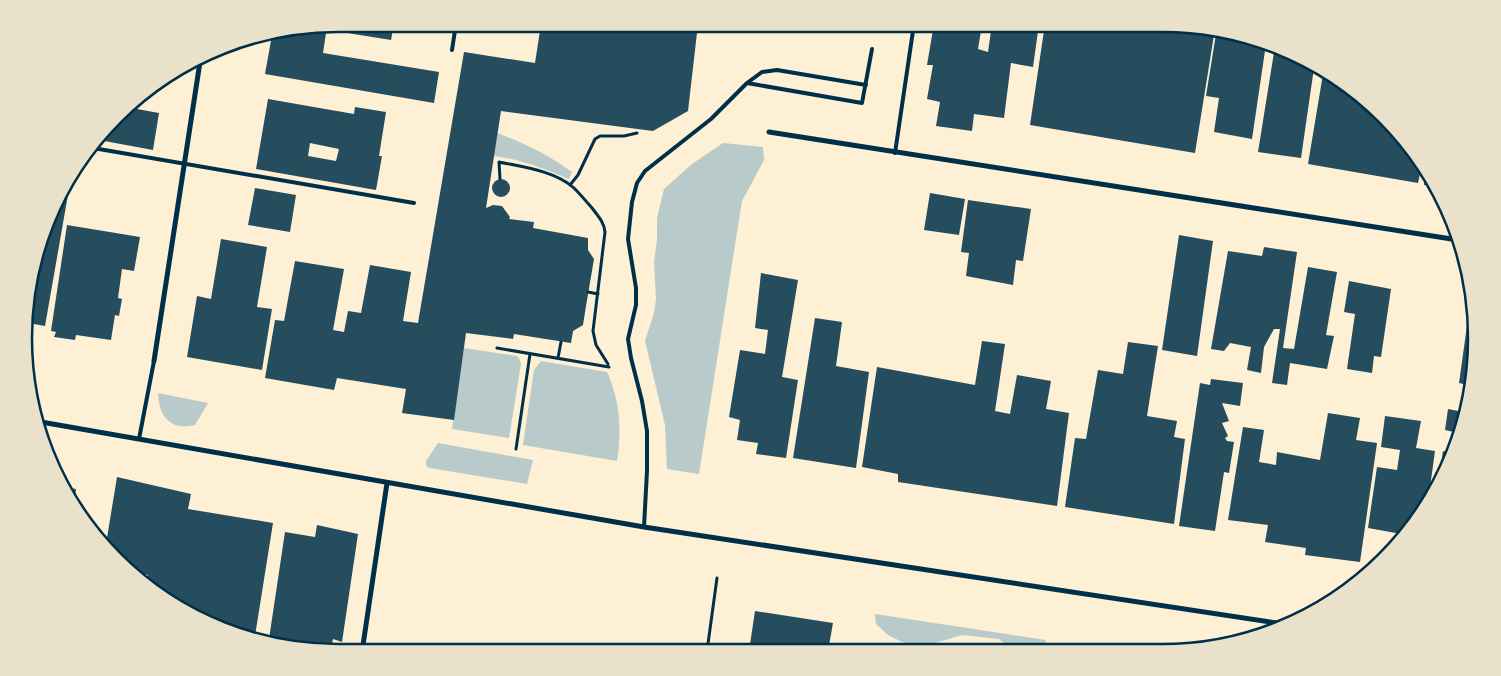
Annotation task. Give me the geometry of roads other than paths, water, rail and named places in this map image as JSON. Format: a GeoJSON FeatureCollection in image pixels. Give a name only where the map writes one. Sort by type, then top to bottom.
{"type":"FeatureCollection","features":[{"type":"Feature","properties":{"kind":"street"},"geometry":{"type":"LineString","coordinates":[[154,361],[199,66]]}},
{"type":"Feature","properties":{"kind":"street"},"geometry":{"type":"LineString","coordinates":[[769,132],[1452,239]]}},
{"type":"Feature","properties":{"kind":"street"},"geometry":{"type":"LineString","coordinates":[[45,423],[644,527],[1273,622]]}},
{"type":"Feature","properties":{"kind":"street"},"geometry":{"type":"LineString","coordinates":[[363,644],[387,483]]}},
{"type":"Feature","properties":{"kind":"lane"},"geometry":{"type":"LineString","coordinates":[[452,50],[455,33]]}},
{"type":"Feature","properties":{"kind":"lane"},"geometry":{"type":"LineString","coordinates":[[895,153],[913,33]]}},
{"type":"Feature","properties":{"kind":"lane"},"geometry":{"type":"LineString","coordinates":[[747,83],[862,103],[872,49]]}},
{"type":"Feature","properties":{"kind":"lane"},"geometry":{"type":"LineString","coordinates":[[644,527],[647,431],[628,339],[636,305],[636,288],[628,239],[635,188],[645,171],[711,119],[747,83],[762,72],[777,70],[866,85]]}},
{"type":"Feature","properties":{"kind":"lane"},"geometry":{"type":"LineString","coordinates":[[98,149],[414,203]]}},
{"type":"Feature","properties":{"kind":"lane"},"geometry":{"type":"LineString","coordinates":[[139,439],[154,361]]}}]}
